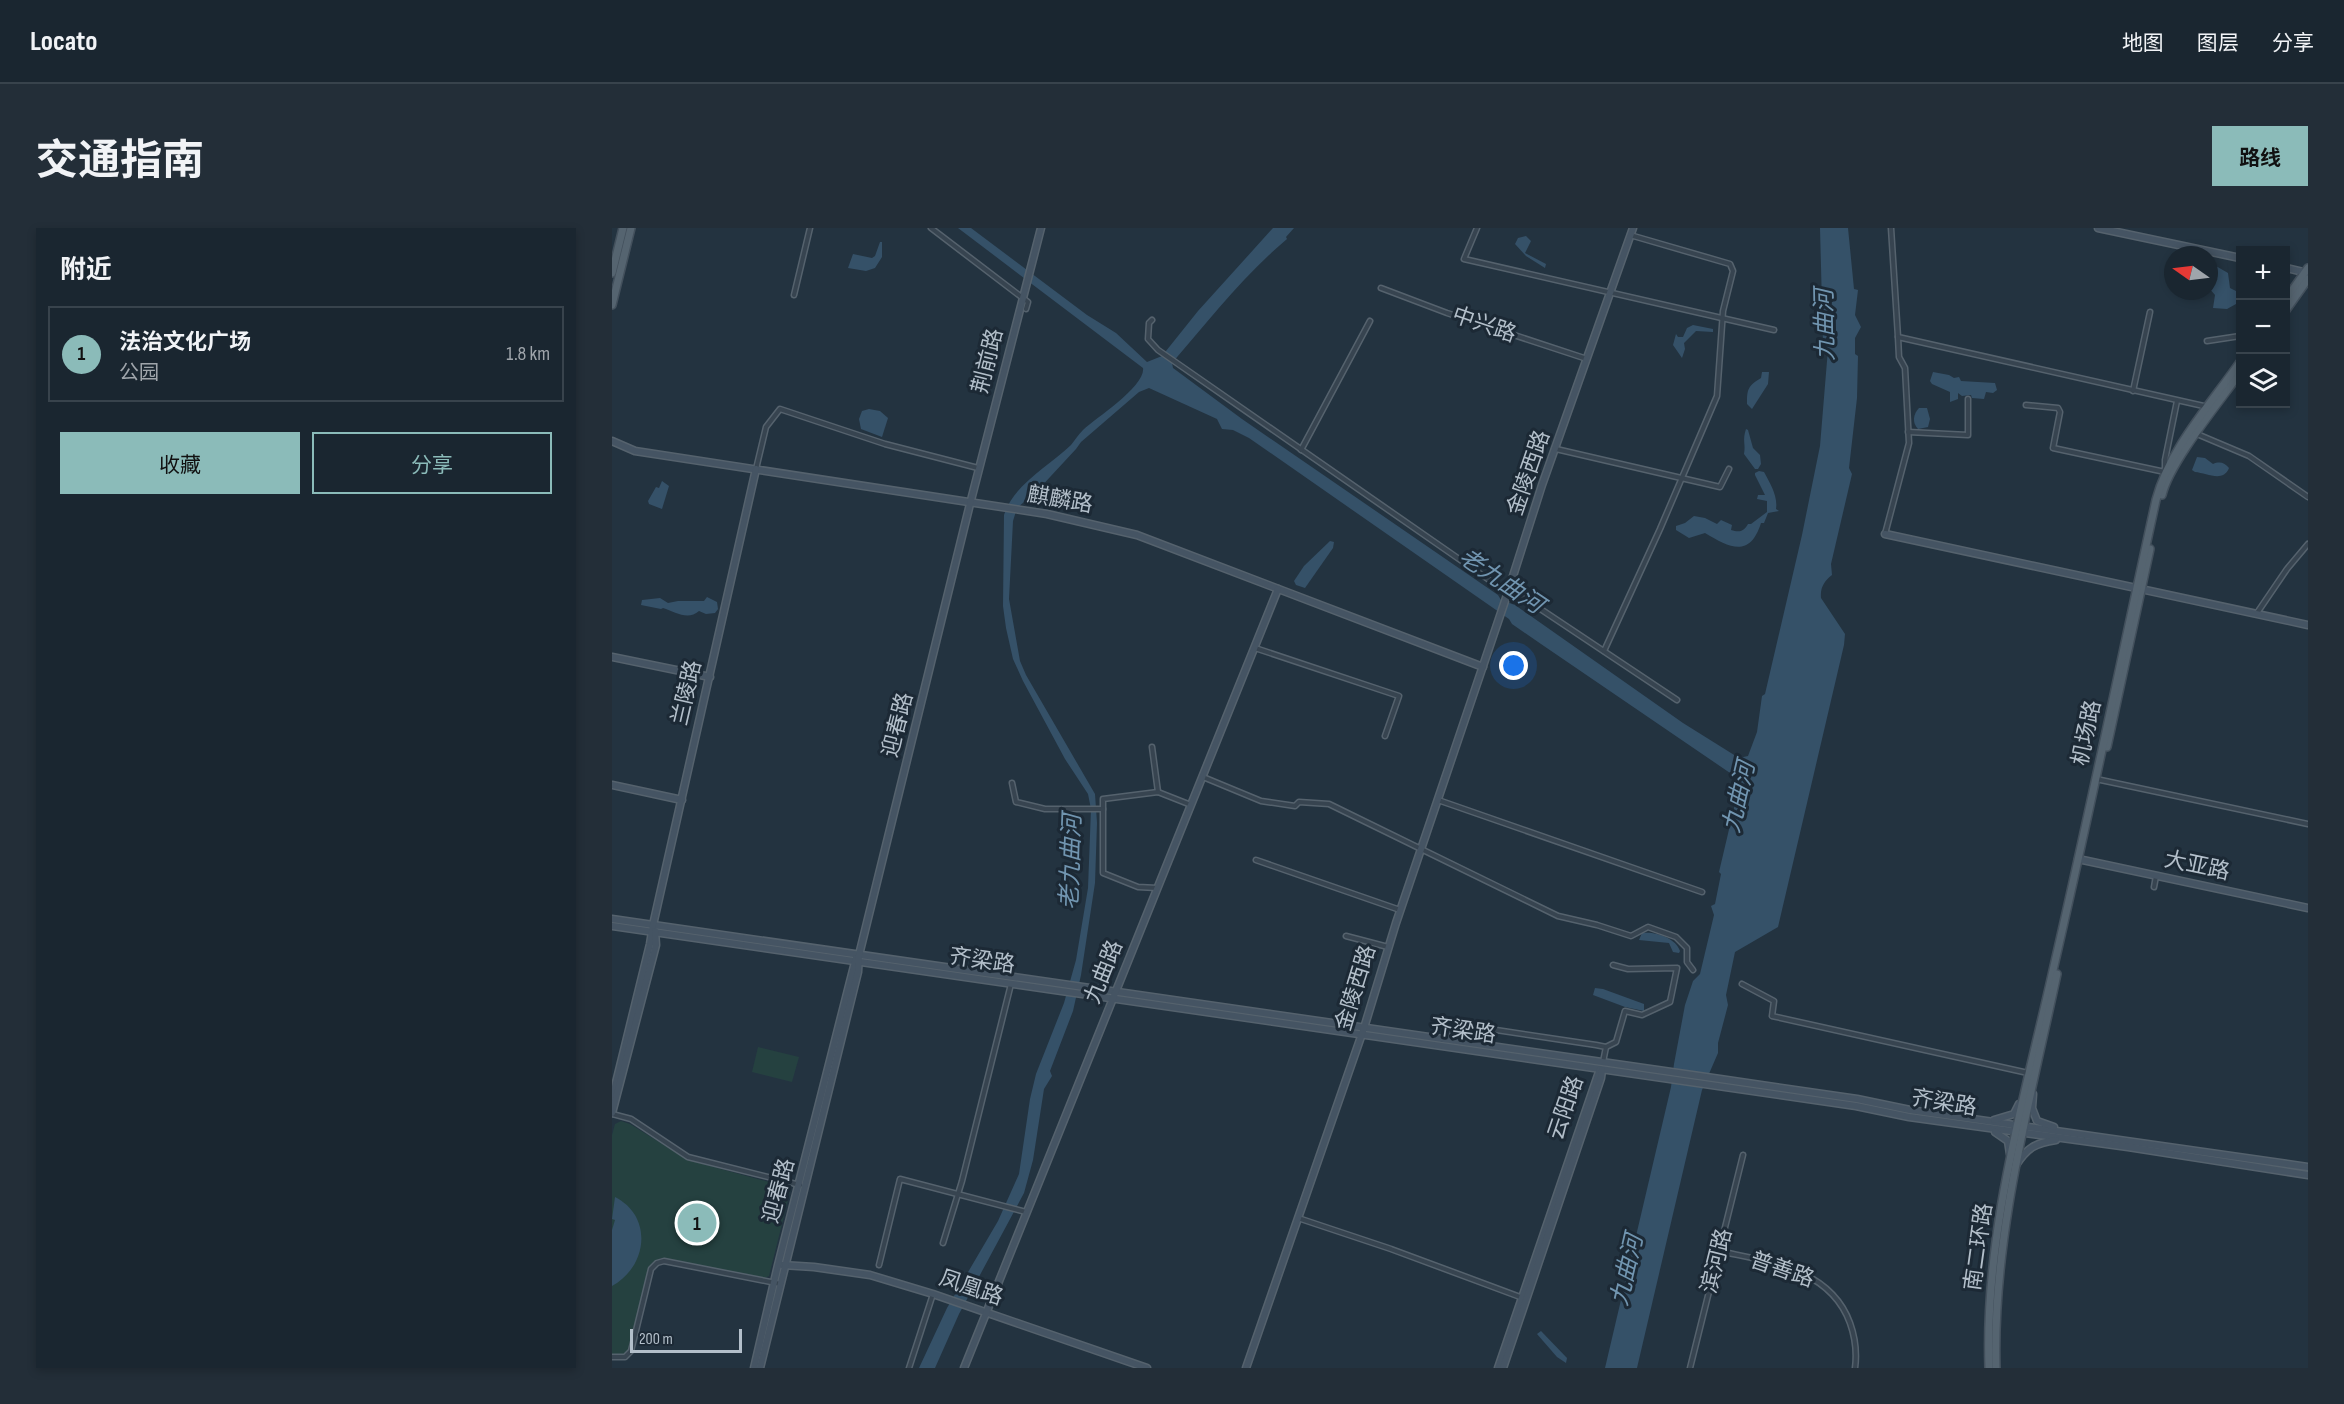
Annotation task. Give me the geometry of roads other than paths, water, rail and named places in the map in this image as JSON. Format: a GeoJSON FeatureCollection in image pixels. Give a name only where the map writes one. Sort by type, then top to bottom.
{"type":"FeatureCollection","features":[{"type":"Feature","properties":{"kind":"main road"},"geometry":{"type":"LineString","coordinates":[[612,273],[623,228]]}},
{"type":"Feature","properties":{"kind":"main road"},"geometry":{"type":"LineString","coordinates":[[612,305],[631,228]]}},
{"type":"Feature","properties":{"kind":"main road"},"geometry":{"type":"LineString","coordinates":[[2290,294],[2307,273]]}},
{"type":"Feature","properties":{"kind":"main road"},"geometry":{"type":"LineString","coordinates":[[2290,303],[2307,273]]}},
{"type":"Feature","properties":{"kind":"main road","name":"机场路"},"geometry":{"type":"LineString","coordinates":[[2020,1130],[2098,779],[2156,500],[2165,472],[2236,369]]}},
{"type":"Feature","properties":{"kind":"main road","name":"机场路"},"geometry":{"type":"LineString","coordinates":[[2139,588],[2163,490],[2197,434],[2236,380]]}},
{"type":"Feature","properties":{"kind":"main road","name":"南二环路"},"geometry":{"type":"LineString","coordinates":[[1989,1368],[1994,1296],[2020,1130]]}},
{"type":"Feature","properties":{"kind":"main road","name":"南二环路"},"geometry":{"type":"LineString","coordinates":[[1994,1296],[1996,1368]]}},
{"type":"Feature","properties":{"kind":"street"},"geometry":{"type":"LineString","coordinates":[[794,295],[810,228]]}},
{"type":"Feature","properties":{"kind":"street"},"geometry":{"type":"LineString","coordinates":[[931,228],[1028,303],[1026,309]]}},
{"type":"Feature","properties":{"kind":"street","name":"荆前路"},"geometry":{"type":"LineString","coordinates":[[970,504],[1041,228]]}},
{"type":"Feature","properties":{"kind":"street"},"geometry":{"type":"LineString","coordinates":[[1477,228],[1464,259],[1774,330]]}},
{"type":"Feature","properties":{"kind":"street"},"geometry":{"type":"LineString","coordinates":[[1891,228],[1899,357],[1905,368],[1909,443],[1885,534],[2308,625]]}},
{"type":"Feature","properties":{"kind":"street"},"geometry":{"type":"LineString","coordinates":[[2098,228],[2236,257]]}},
{"type":"Feature","properties":{"kind":"street"},"geometry":{"type":"LineString","coordinates":[[1604,651],[1683,478],[1717,396],[1726,292],[1733,271],[1730,264],[1631,232]]}},
{"type":"Feature","properties":{"kind":"street","name":"金陵西路"},"geometry":{"type":"LineString","coordinates":[[1246,1368],[1362,1032],[1400,910],[1500,618],[1542,486],[1631,232]]}},
{"type":"Feature","properties":{"kind":"street"},"geometry":{"type":"LineString","coordinates":[[2290,269],[2307,273]]}},
{"type":"Feature","properties":{"kind":"street","name":"中兴路"},"geometry":{"type":"LineString","coordinates":[[1381,288],[1447,313],[1587,359]]}},
{"type":"Feature","properties":{"kind":"street"},"geometry":{"type":"LineString","coordinates":[[2133,391],[2150,312]]}},
{"type":"Feature","properties":{"kind":"street"},"geometry":{"type":"LineString","coordinates":[[1152,320],[1149,323],[1150,343],[1175,363],[1495,584],[1521,596],[1677,700]]}},
{"type":"Feature","properties":{"kind":"street"},"geometry":{"type":"LineString","coordinates":[[1301,450],[1370,321]]}},
{"type":"Feature","properties":{"kind":"street"},"geometry":{"type":"LineString","coordinates":[[2207,341],[2236,337]]}},
{"type":"Feature","properties":{"kind":"street"},"geometry":{"type":"LineString","coordinates":[[1898,338],[2208,407]]}},
{"type":"Feature","properties":{"kind":"street"},"geometry":{"type":"LineString","coordinates":[[1908,432],[1968,435],[1968,399]]}},
{"type":"Feature","properties":{"kind":"street"},"geometry":{"type":"LineString","coordinates":[[2026,405],[2058,408],[2060,412],[2053,448],[2165,472],[2165,460],[2177,401]]}},
{"type":"Feature","properties":{"kind":"street"},"geometry":{"type":"LineString","coordinates":[[756,470],[766,427],[780,409],[885,444],[978,468]]}},
{"type":"Feature","properties":{"kind":"street"},"geometry":{"type":"LineString","coordinates":[[2197,434],[2249,456],[2308,497]]}},
{"type":"Feature","properties":{"kind":"street","name":"麒麟路"},"geometry":{"type":"LineString","coordinates":[[612,441],[635,451],[1020,512],[1047,514],[1137,535],[1483,668]]}},
{"type":"Feature","properties":{"kind":"street"},"geometry":{"type":"LineString","coordinates":[[1556,449],[1720,487],[1729,469]]}},
{"type":"Feature","properties":{"kind":"street","name":"兰陵路"},"geometry":{"type":"LineString","coordinates":[[612,1099],[653,930],[756,470]]}},
{"type":"Feature","properties":{"kind":"street","name":"迎春路"},"geometry":{"type":"LineString","coordinates":[[754,1368],[803,1186],[970,504]]}},
{"type":"Feature","properties":{"kind":"street"},"geometry":{"type":"LineString","coordinates":[[2256,614],[2287,569],[2308,544]]}},
{"type":"Feature","properties":{"kind":"street","name":"九曲路"},"geometry":{"type":"LineString","coordinates":[[964,1368],[1278,589]]}},
{"type":"Feature","properties":{"kind":"street"},"geometry":{"type":"LineString","coordinates":[[1254,648],[1399,696],[1385,736]]}},
{"type":"Feature","properties":{"kind":"street"},"geometry":{"type":"LineString","coordinates":[[612,657],[710,677]]}},
{"type":"Feature","properties":{"kind":"street"},"geometry":{"type":"LineString","coordinates":[[1152,747],[1158,792]]}},
{"type":"Feature","properties":{"kind":"street"},"geometry":{"type":"LineString","coordinates":[[1202,777],[1261,801],[1295,806],[1299,802],[1329,804],[1558,916],[1631,936],[1648,927],[1676,937],[1687,948],[1687,962],[1693,970]]}},
{"type":"Feature","properties":{"kind":"street"},"geometry":{"type":"LineString","coordinates":[[2098,779],[2308,824]]}},
{"type":"Feature","properties":{"kind":"street"},"geometry":{"type":"LineString","coordinates":[[1012,783],[1016,802],[1045,809],[1102,809]]}},
{"type":"Feature","properties":{"kind":"street"},"geometry":{"type":"LineString","coordinates":[[612,785],[681,800]]}},
{"type":"Feature","properties":{"kind":"street"},"geometry":{"type":"LineString","coordinates":[[1157,888],[1138,887],[1103,873],[1103,800],[1111,797],[1158,792],[1191,805]]}},
{"type":"Feature","properties":{"kind":"street"},"geometry":{"type":"LineString","coordinates":[[1438,800],[1702,892]]}},
{"type":"Feature","properties":{"kind":"street"},"geometry":{"type":"LineString","coordinates":[[1256,860],[1400,910]]}},
{"type":"Feature","properties":{"kind":"street","name":"大亚路"},"geometry":{"type":"LineString","coordinates":[[2080,860],[2308,908]]}},
{"type":"Feature","properties":{"kind":"street"},"geometry":{"type":"LineString","coordinates":[[2154,887],[2156,876]]}},
{"type":"Feature","properties":{"kind":"street","name":"齐梁路"},"geometry":{"type":"LineString","coordinates":[[612,919],[653,930]]}},
{"type":"Feature","properties":{"kind":"street","name":"齐梁路"},"geometry":{"type":"LineString","coordinates":[[612,926],[1065,988],[1601,1068],[1720,1082],[1909,1117],[1988,1125],[2308,1167]]}},
{"type":"Feature","properties":{"kind":"street","name":"兰陵路"},"geometry":{"type":"LineString","coordinates":[[612,1113],[657,945],[653,930]]}},
{"type":"Feature","properties":{"kind":"street"},"geometry":{"type":"LineString","coordinates":[[1346,936],[1388,947]]}},
{"type":"Feature","properties":{"kind":"street"},"geometry":{"type":"LineString","coordinates":[[1613,965],[1628,969],[1677,968],[1687,962]]}},
{"type":"Feature","properties":{"kind":"street"},"geometry":{"type":"LineString","coordinates":[[1441,1043],[1450,1029],[1463,1025],[1606,1047],[1616,1042],[1625,1011],[1642,1014],[1670,1002],[1677,968]]}},
{"type":"Feature","properties":{"kind":"street","name":"齐梁路"},"geometry":{"type":"LineString","coordinates":[[972,975],[1011,984],[1065,988]]}},
{"type":"Feature","properties":{"kind":"street"},"geometry":{"type":"LineString","coordinates":[[943,1243],[958,1194],[1011,984]]}},
{"type":"Feature","properties":{"kind":"street"},"geometry":{"type":"LineString","coordinates":[[1742,984],[1774,1001],[1772,1016],[2031,1077]]}},
{"type":"Feature","properties":{"kind":"street"},"geometry":{"type":"LineString","coordinates":[[1601,1068],[1606,1047]]}},
{"type":"Feature","properties":{"kind":"street","name":"云阳路"},"geometry":{"type":"LineString","coordinates":[[1503,1368],[1601,1068]]}},
{"type":"Feature","properties":{"kind":"street"},"geometry":{"type":"LineString","coordinates":[[1988,1125],[2014,1114],[2031,1077]]}},
{"type":"Feature","properties":{"kind":"street"},"geometry":{"type":"LineString","coordinates":[[2031,1077],[2032,1108],[2037,1120],[2067,1136]]}},
{"type":"Feature","properties":{"kind":"street"},"geometry":{"type":"LineString","coordinates":[[612,1113],[631,1119],[688,1157],[803,1186]]}},
{"type":"Feature","properties":{"kind":"street"},"geometry":{"type":"LineString","coordinates":[[1988,1125],[2008,1141],[2013,1165]]}},
{"type":"Feature","properties":{"kind":"street"},"geometry":{"type":"LineString","coordinates":[[2013,1165],[2034,1144],[2067,1136]]}},
{"type":"Feature","properties":{"kind":"street","name":"齐梁路"},"geometry":{"type":"LineString","coordinates":[[2067,1136],[2308,1175]]}},
{"type":"Feature","properties":{"kind":"street","name":"滨河路"},"geometry":{"type":"LineString","coordinates":[[1690,1368],[1743,1155]]}},
{"type":"Feature","properties":{"kind":"street"},"geometry":{"type":"LineString","coordinates":[[879,1265],[900,1179],[1026,1212]]}},
{"type":"Feature","properties":{"kind":"street"},"geometry":{"type":"LineString","coordinates":[[1298,1218],[1524,1298]]}},
{"type":"Feature","properties":{"kind":"street","name":"普善路"},"geometry":{"type":"LineString","coordinates":[[1719,1251],[1794,1269],[1824,1285],[1846,1311],[1856,1346],[1855,1368]]}},
{"type":"Feature","properties":{"kind":"street"},"geometry":{"type":"LineString","coordinates":[[612,1357],[625,1357],[631,1351],[651,1269],[657,1263],[664,1261],[777,1283]]}},
{"type":"Feature","properties":{"kind":"street","name":"凤凰路"},"geometry":{"type":"LineString","coordinates":[[782,1265],[870,1275],[933,1294],[1147,1368]]}},
{"type":"Feature","properties":{"kind":"street","name":"迎春路"},"geometry":{"type":"LineString","coordinates":[[760,1368],[777,1283]]}},
{"type":"Feature","properties":{"kind":"street"},"geometry":{"type":"LineString","coordinates":[[909,1368],[933,1294]]}},
{"type":"Feature","properties":{"kind":"street","name":"云阳路"},"geometry":{"type":"LineString","coordinates":[[1498,1368],[1524,1298]]}},
{"type":"Feature","properties":{"kind":"water","name":"九曲河"},"geometry":{"type":"Polygon","coordinates":[[[958,228],[971,228],[1087,315],[1116,333],[1147,362],[1162,356],[1198,311],[1273,228],[1294,228],[1286,237],[1287,239],[1241,283],[1213,314],[1172,363],[1173,368],[1242,419],[1498,595],[1501,600],[1515,605],[1683,723],[1739,758],[1748,756],[1757,732],[1762,696],[1765,694],[1802,535],[1820,446],[1828,349],[1823,343],[1820,228],[1848,228],[1854,289],[1858,290],[1855,315],[1861,327],[1855,338],[1855,354],[1858,356],[1857,398],[1849,468],[1852,474],[1831,564],[1832,575],[1821,591],[1821,598],[1845,634],[1844,645],[1778,927],[1735,952],[1726,995],[1728,1005],[1718,1043],[1718,1053],[1702,1090],[1637,1368],[1605,1368],[1671,1087],[1685,1005],[1693,981],[1700,974],[1714,915],[1711,906],[1715,904],[1721,874],[1719,872],[1739,787],[1733,775],[1512,624],[1509,619],[1249,438],[1233,430],[1222,429],[1217,419],[1149,388],[1139,392],[1081,442],[1038,490],[1017,508],[1013,521],[1009,599],[1020,661],[1095,794],[1097,823],[1095,883],[1073,1011],[1050,1071],[1052,1076],[1044,1089],[1033,1160],[1024,1193],[959,1314],[935,1368],[919,1368],[947,1308],[998,1221],[1019,1174],[1036,1074],[1064,1003],[1076,960],[1088,888],[1091,809],[1088,794],[1065,759],[1023,681],[1013,659],[1006,628],[1003,606],[1004,515],[1015,494],[1023,485],[1129,392],[1137,384],[1143,368],[958,228]]]}},
{"type":"Feature","properties":{"kind":"water"},"geometry":{"type":"Polygon","coordinates":[[[1526,236],[1531,241],[1525,253],[1546,264],[1545,268],[1526,256],[1515,244],[1518,238],[1526,236]]]}},
{"type":"Feature","properties":{"kind":"water"},"geometry":{"type":"Polygon","coordinates":[[[882,242],[882,257],[875,268],[866,271],[848,268],[853,254],[872,258],[875,256],[882,242]]]}},
{"type":"Feature","properties":{"kind":"water"},"geometry":{"type":"Polygon","coordinates":[[[2218,267],[2228,273],[2230,288],[2236,291],[2236,304],[2227,309],[2213,308],[2214,300],[2218,300],[2218,267]]]}},
{"type":"Feature","properties":{"kind":"water"},"geometry":{"type":"Polygon","coordinates":[[[1693,325],[1713,329],[1713,332],[1696,331],[1684,343],[1682,358],[1673,345],[1676,334],[1678,337],[1683,337],[1687,328],[1693,325]]]}},
{"type":"Feature","properties":{"kind":"water"},"geometry":{"type":"Polygon","coordinates":[[[1762,372],[1769,372],[1768,384],[1752,409],[1747,404],[1748,391],[1761,378],[1762,372]]]}},
{"type":"Feature","properties":{"kind":"water"},"geometry":{"type":"Polygon","coordinates":[[[1933,372],[1954,378],[1959,377],[1961,381],[1995,383],[1997,390],[1993,393],[1986,392],[1984,399],[1972,398],[1971,395],[1962,396],[1958,393],[1958,399],[1950,402],[1950,392],[1930,381],[1933,372]]]}},
{"type":"Feature","properties":{"kind":"water"},"geometry":{"type":"Polygon","coordinates":[[[1919,408],[1927,408],[1930,419],[1928,427],[1918,429],[1914,418],[1919,408]]]}},
{"type":"Feature","properties":{"kind":"water"},"geometry":{"type":"Polygon","coordinates":[[[869,409],[880,411],[888,418],[882,437],[861,429],[859,419],[862,411],[869,409]]]}},
{"type":"Feature","properties":{"kind":"water"},"geometry":{"type":"Polygon","coordinates":[[[1746,429],[1753,448],[1760,455],[1761,464],[1758,469],[1755,469],[1744,454],[1746,429]]]}},
{"type":"Feature","properties":{"kind":"water"},"geometry":{"type":"Polygon","coordinates":[[[2197,457],[2205,458],[2213,464],[2222,463],[2229,468],[2226,473],[2219,476],[2195,472],[2192,470],[2197,457]]]}},
{"type":"Feature","properties":{"kind":"water"},"geometry":{"type":"Polygon","coordinates":[[[1759,471],[1764,472],[1771,485],[1775,494],[1776,509],[1779,511],[1768,513],[1764,523],[1761,523],[1756,534],[1745,546],[1731,546],[1705,533],[1689,538],[1676,530],[1676,526],[1694,516],[1717,524],[1721,520],[1732,525],[1731,530],[1743,530],[1767,512],[1767,501],[1757,499],[1758,495],[1765,495],[1755,475],[1759,471]]]}},
{"type":"Feature","properties":{"kind":"water"},"geometry":{"type":"Polygon","coordinates":[[[662,481],[669,486],[662,509],[649,504],[648,501],[662,481]]]}},
{"type":"Feature","properties":{"kind":"water"},"geometry":{"type":"Polygon","coordinates":[[[1330,541],[1334,542],[1333,548],[1305,588],[1296,585],[1294,581],[1304,566],[1330,541]]]}},
{"type":"Feature","properties":{"kind":"water"},"geometry":{"type":"Polygon","coordinates":[[[707,597],[717,602],[718,609],[715,613],[706,614],[699,611],[686,616],[663,608],[641,605],[642,600],[660,598],[668,603],[704,601],[707,597]]]}},
{"type":"Feature","properties":{"kind":"water"},"geometry":{"type":"Polygon","coordinates":[[[1642,933],[1659,934],[1670,939],[1678,946],[1679,953],[1673,952],[1669,943],[1639,940],[1642,933]]]}},
{"type":"Feature","properties":{"kind":"water"},"geometry":{"type":"Polygon","coordinates":[[[1595,988],[1644,1004],[1644,1011],[1625,1007],[1593,995],[1595,988]]]}},
{"type":"Feature","properties":{"kind":"water"},"geometry":{"type":"Polygon","coordinates":[[[615,1197],[628,1206],[636,1217],[641,1242],[639,1255],[633,1267],[624,1278],[612,1286],[612,1230],[615,1220],[612,1219],[615,1197]]]}},
{"type":"Feature","properties":{"kind":"water"},"geometry":{"type":"Polygon","coordinates":[[[1541,1331],[1567,1358],[1566,1363],[1557,1357],[1537,1334],[1541,1331]]]}},
{"type":"Feature","properties":{"kind":"place","name":"法治文化广场"},"geometry":{"type":"Point","coordinates":[697,1223]}},
{"type":"Feature","properties":{"kind":"water label","name":"老九曲河"},"geometry":{"type":"Point","coordinates":[1501,581]}},
{"type":"Feature","properties":{"kind":"water label","name":"老九曲河"},"geometry":{"type":"Point","coordinates":[1071,862]}}]}
